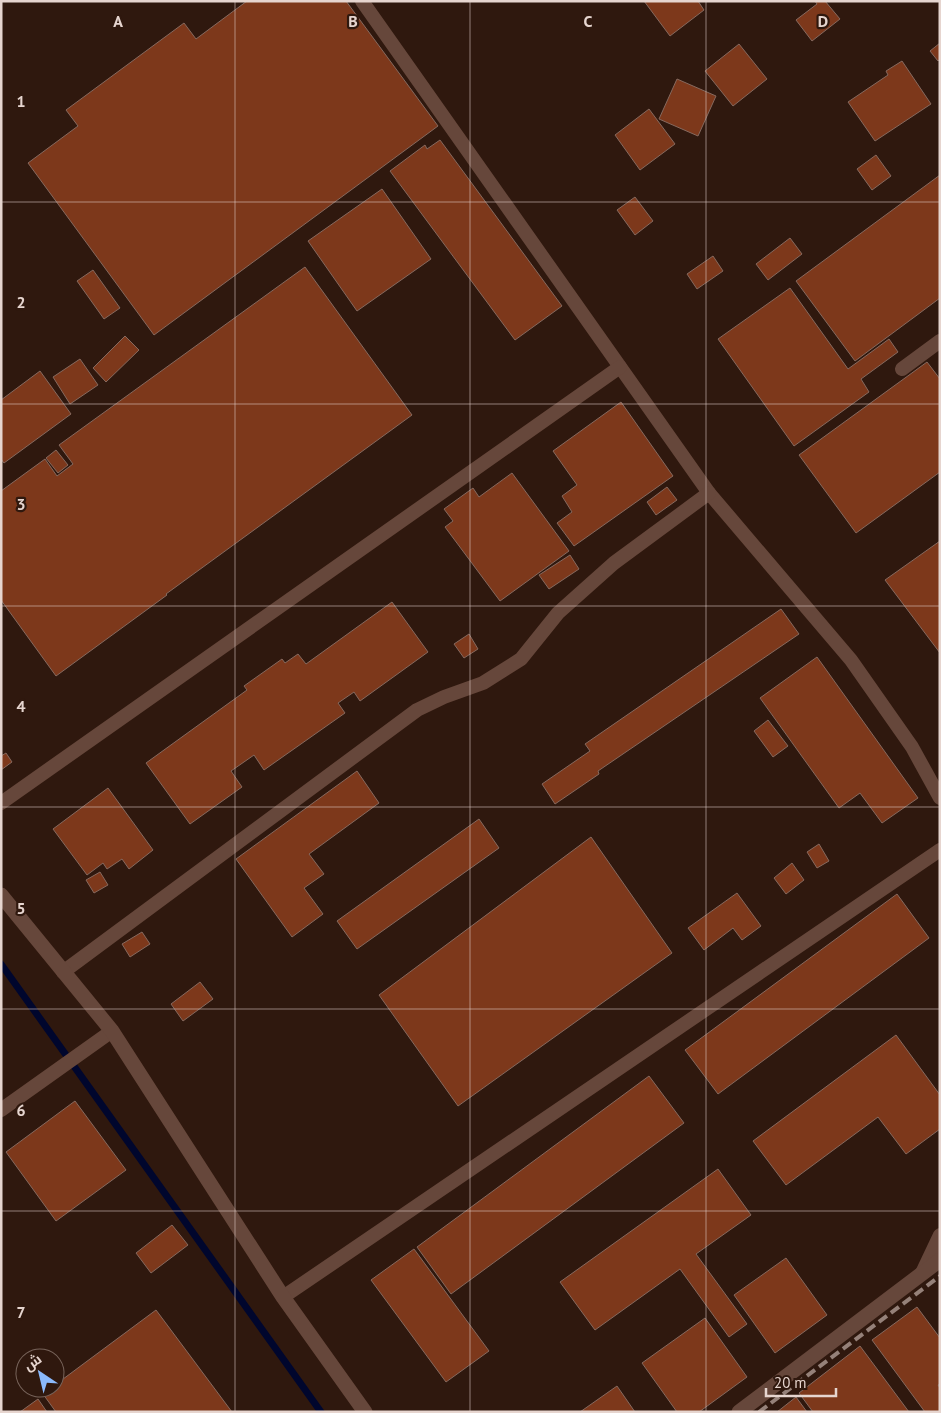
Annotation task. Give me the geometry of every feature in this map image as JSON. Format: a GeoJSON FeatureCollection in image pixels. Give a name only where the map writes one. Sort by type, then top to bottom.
{"type":"FeatureCollection","features":[{"type":"Feature","properties":{"kind":"street"},"geometry":{"type":"LineString","coordinates":[[1,895],[112,1031],[283,1297],[365,1412]]}},
{"type":"Feature","properties":{"kind":"street"},"geometry":{"type":"LineString","coordinates":[[739,1412],[940,1260]]}},
{"type":"Feature","properties":{"kind":"lane"},"geometry":{"type":"LineString","coordinates":[[362,1],[710,493],[851,660],[912,748],[940,798]]}},
{"type":"Feature","properties":{"kind":"lane"},"geometry":{"type":"LineString","coordinates":[[902,369],[940,340]]}},
{"type":"Feature","properties":{"kind":"lane"},"geometry":{"type":"LineString","coordinates":[[1,803],[620,367]]}},
{"type":"Feature","properties":{"kind":"lane"},"geometry":{"type":"LineString","coordinates":[[63,972],[417,710],[444,697],[483,684],[521,659],[558,612],[607,569],[710,493]]}},
{"type":"Feature","properties":{"kind":"lane"},"geometry":{"type":"LineString","coordinates":[[283,1297],[940,850]]}},
{"type":"Feature","properties":{"kind":"lane"},"geometry":{"type":"LineString","coordinates":[[1,1110],[112,1031]]}},
{"type":"Feature","properties":{"kind":"lane"},"geometry":{"type":"LineString","coordinates":[[922,1273],[940,1234]]}},
{"type":"Feature","properties":{"kind":"building"},"geometry":{"type":"Polygon","coordinates":[[[247,1],[346,1],[438,126],[154,335],[28,163],[78,126],[66,110],[184,23],[196,39],[247,1]]]}},
{"type":"Feature","properties":{"kind":"building"},"geometry":{"type":"Polygon","coordinates":[[[644,1],[698,1],[704,10],[670,36],[644,1]]]}},
{"type":"Feature","properties":{"kind":"building"},"geometry":{"type":"Polygon","coordinates":[[[815,1],[825,1],[840,19],[812,41],[796,20],[817,4],[815,1]]]}},
{"type":"Feature","properties":{"kind":"building"},"geometry":{"type":"Polygon","coordinates":[[[940,43],[940,59],[938,61],[930,51],[940,43]]]}},
{"type":"Feature","properties":{"kind":"building"},"geometry":{"type":"Polygon","coordinates":[[[739,44],[767,79],[733,106],[705,71],[739,44]]]}},
{"type":"Feature","properties":{"kind":"building"},"geometry":{"type":"Polygon","coordinates":[[[902,61],[931,104],[875,141],[848,102],[888,75],[886,71],[902,61]]]}},
{"type":"Feature","properties":{"kind":"building"},"geometry":{"type":"Polygon","coordinates":[[[677,79],[716,96],[698,136],[659,119],[677,79]]]}},
{"type":"Feature","properties":{"kind":"building"},"geometry":{"type":"Polygon","coordinates":[[[649,109],[675,144],[640,170],[615,135],[649,109]]]}},
{"type":"Feature","properties":{"kind":"building"},"geometry":{"type":"Polygon","coordinates":[[[440,140],[562,306],[515,340],[390,171],[425,145],[427,149],[440,140]]]}},
{"type":"Feature","properties":{"kind":"building"},"geometry":{"type":"Polygon","coordinates":[[[876,155],[891,176],[872,190],[857,169],[876,155]]]}},
{"type":"Feature","properties":{"kind":"building"},"geometry":{"type":"Polygon","coordinates":[[[940,175],[940,298],[855,361],[796,281],[940,175]]]}},
{"type":"Feature","properties":{"kind":"building"},"geometry":{"type":"Polygon","coordinates":[[[382,189],[431,259],[357,311],[308,241],[382,189]]]}},
{"type":"Feature","properties":{"kind":"building"},"geometry":{"type":"Polygon","coordinates":[[[635,197],[653,221],[635,235],[617,210],[635,197]]]}},
{"type":"Feature","properties":{"kind":"building"},"geometry":{"type":"Polygon","coordinates":[[[790,238],[802,254],[768,280],[756,264],[790,238]]]}},
{"type":"Feature","properties":{"kind":"building"},"geometry":{"type":"Polygon","coordinates":[[[713,256],[723,271],[697,289],[687,274],[713,256]]]}},
{"type":"Feature","properties":{"kind":"building"},"geometry":{"type":"Polygon","coordinates":[[[305,267],[412,415],[56,676],[1,600],[1,491],[45,459],[57,476],[73,464],[59,445],[305,267]]]}},
{"type":"Feature","properties":{"kind":"building"},"geometry":{"type":"Polygon","coordinates":[[[93,270],[120,308],[104,319],[77,281],[93,270]]]}},
{"type":"Feature","properties":{"kind":"building"},"geometry":{"type":"Polygon","coordinates":[[[790,288],[848,369],[889,339],[898,352],[861,379],[869,392],[794,446],[718,339],[790,288]]]}},
{"type":"Feature","properties":{"kind":"building"},"geometry":{"type":"Polygon","coordinates":[[[125,336],[139,350],[106,382],[93,368],[125,336]]]}},
{"type":"Feature","properties":{"kind":"building"},"geometry":{"type":"Polygon","coordinates":[[[80,359],[98,385],[70,404],[53,377],[80,359]]]}},
{"type":"Feature","properties":{"kind":"building"},"geometry":{"type":"Polygon","coordinates":[[[927,362],[940,379],[940,472],[856,533],[799,455],[927,362]]]}},
{"type":"Feature","properties":{"kind":"building"},"geometry":{"type":"Polygon","coordinates":[[[40,371],[71,414],[4,463],[1,459],[1,400],[40,371]]]}},
{"type":"Feature","properties":{"kind":"building"},"geometry":{"type":"Polygon","coordinates":[[[621,402],[673,476],[574,546],[557,523],[572,512],[562,496],[577,485],[553,451],[621,402]]]}},
{"type":"Feature","properties":{"kind":"building"},"geometry":{"type":"Polygon","coordinates":[[[56,450],[68,465],[58,473],[46,458],[56,450]]]}},
{"type":"Feature","properties":{"kind":"building"},"geometry":{"type":"Polygon","coordinates":[[[512,473],[569,551],[500,601],[445,527],[453,521],[444,509],[473,488],[479,497],[512,473]]]}},
{"type":"Feature","properties":{"kind":"building"},"geometry":{"type":"Polygon","coordinates":[[[667,487],[677,500],[656,515],[647,502],[667,487]]]}},
{"type":"Feature","properties":{"kind":"building"},"geometry":{"type":"Polygon","coordinates":[[[940,541],[940,653],[885,580],[940,541]]]}},
{"type":"Feature","properties":{"kind":"building"},"geometry":{"type":"Polygon","coordinates":[[[570,555],[579,569],[549,589],[539,575],[570,555]]]}},
{"type":"Feature","properties":{"kind":"building"},"geometry":{"type":"Polygon","coordinates":[[[392,602],[428,652],[360,701],[354,692],[338,703],[345,713],[264,770],[254,755],[231,771],[242,787],[190,824],[146,763],[247,690],[244,686],[282,659],[285,663],[298,654],[306,664],[392,602]]]}},
{"type":"Feature","properties":{"kind":"building"},"geometry":{"type":"Polygon","coordinates":[[[781,609],[799,634],[598,771],[599,774],[555,804],[542,784],[590,751],[585,744],[781,609]]]}},
{"type":"Feature","properties":{"kind":"building"},"geometry":{"type":"Polygon","coordinates":[[[469,634],[478,649],[464,658],[454,644],[469,634]]]}},
{"type":"Feature","properties":{"kind":"building"},"geometry":{"type":"Polygon","coordinates":[[[817,657],[918,798],[882,823],[860,793],[839,808],[760,698],[817,657]]]}},
{"type":"Feature","properties":{"kind":"building"},"geometry":{"type":"Polygon","coordinates":[[[768,720],[788,746],[773,757],[754,731],[768,720]]]}},
{"type":"Feature","properties":{"kind":"building"},"geometry":{"type":"Polygon","coordinates":[[[6,753],[12,762],[1,770],[1,756],[6,753]]]}},
{"type":"Feature","properties":{"kind":"building"},"geometry":{"type":"Polygon","coordinates":[[[357,771],[379,803],[309,854],[324,874],[304,888],[323,914],[292,937],[236,859],[357,771]]]}},
{"type":"Feature","properties":{"kind":"building"},"geometry":{"type":"Polygon","coordinates":[[[108,788],[153,850],[129,869],[122,859],[107,869],[103,863],[87,875],[53,829],[108,788]]]}},
{"type":"Feature","properties":{"kind":"building"},"geometry":{"type":"Polygon","coordinates":[[[479,819],[499,848],[357,949],[337,921],[479,819]]]}},
{"type":"Feature","properties":{"kind":"building"},"geometry":{"type":"Polygon","coordinates":[[[591,837],[672,953],[458,1106],[379,995],[591,837]]]}},
{"type":"Feature","properties":{"kind":"building"},"geometry":{"type":"Polygon","coordinates":[[[819,844],[829,861],[817,868],[807,852],[819,844]]]}},
{"type":"Feature","properties":{"kind":"building"},"geometry":{"type":"Polygon","coordinates":[[[792,863],[804,880],[786,894],[774,878],[792,863]]]}},
{"type":"Feature","properties":{"kind":"building"},"geometry":{"type":"Polygon","coordinates":[[[100,872],[108,885],[94,893],[86,880],[100,872]]]}},
{"type":"Feature","properties":{"kind":"building"},"geometry":{"type":"Polygon","coordinates":[[[737,893],[761,926],[742,940],[733,928],[704,950],[688,928],[737,893]]]}},
{"type":"Feature","properties":{"kind":"building"},"geometry":{"type":"Polygon","coordinates":[[[897,894],[929,938],[718,1094],[685,1050],[897,894]]]}},
{"type":"Feature","properties":{"kind":"building"},"geometry":{"type":"Polygon","coordinates":[[[142,932],[150,944],[130,957],[122,944],[142,932]]]}},
{"type":"Feature","properties":{"kind":"building"},"geometry":{"type":"Polygon","coordinates":[[[200,982],[213,999],[183,1021],[171,1004],[200,982]]]}},
{"type":"Feature","properties":{"kind":"building"},"geometry":{"type":"Polygon","coordinates":[[[896,1035],[940,1095],[940,1129],[906,1154],[878,1117],[786,1185],[753,1141],[896,1035]]]}},
{"type":"Feature","properties":{"kind":"building"},"geometry":{"type":"Polygon","coordinates":[[[649,1076],[684,1123],[451,1294],[417,1247],[649,1076]]]}},
{"type":"Feature","properties":{"kind":"building"},"geometry":{"type":"Polygon","coordinates":[[[75,1101],[126,1170],[56,1221],[6,1152],[75,1101]]]}},
{"type":"Feature","properties":{"kind":"building"},"geometry":{"type":"Polygon","coordinates":[[[718,1169],[751,1215],[696,1254],[747,1324],[729,1337],[680,1269],[595,1330],[560,1282],[718,1169]]]}},
{"type":"Feature","properties":{"kind":"building"},"geometry":{"type":"Polygon","coordinates":[[[172,1225],[188,1245],[151,1273],[136,1253],[172,1225]]]}},
{"type":"Feature","properties":{"kind":"building"},"geometry":{"type":"Polygon","coordinates":[[[414,1249],[489,1351],[446,1382],[371,1280],[414,1249]]]}},
{"type":"Feature","properties":{"kind":"building"},"geometry":{"type":"Polygon","coordinates":[[[786,1258],[827,1315],[775,1353],[734,1295],[786,1258]]]}},
{"type":"Feature","properties":{"kind":"building"},"geometry":{"type":"Polygon","coordinates":[[[917,1307],[940,1338],[940,1384],[938,1385],[940,1388],[940,1412],[925,1412],[872,1340],[917,1307]]]}},
{"type":"Feature","properties":{"kind":"building"},"geometry":{"type":"Polygon","coordinates":[[[156,1310],[232,1412],[56,1412],[46,1398],[65,1398],[65,1378],[156,1310]]]}},
{"type":"Feature","properties":{"kind":"building"},"geometry":{"type":"Polygon","coordinates":[[[705,1318],[747,1377],[699,1412],[677,1412],[642,1363],[705,1318]]]}},
{"type":"Feature","properties":{"kind":"building"},"geometry":{"type":"Polygon","coordinates":[[[860,1346],[909,1412],[813,1412],[799,1393],[860,1346]]]}},
{"type":"Feature","properties":{"kind":"building"},"geometry":{"type":"Polygon","coordinates":[[[617,1386],[635,1412],[580,1412],[617,1386]]]}},
{"type":"Feature","properties":{"kind":"building"},"geometry":{"type":"Polygon","coordinates":[[[796,1397],[807,1412],[777,1412],[796,1397]]]}},
{"type":"Feature","properties":{"kind":"building"},"geometry":{"type":"Polygon","coordinates":[[[38,1399],[47,1412],[20,1412],[38,1399]]]}},
{"type":"Feature","properties":{"kind":"waterway"},"geometry":{"type":"LineString","coordinates":[[1,964],[321,1412]]}},
{"type":"Feature","properties":{"kind":"railway"},"geometry":{"type":"LineString","coordinates":[[759,1412],[940,1276]]}}]}
